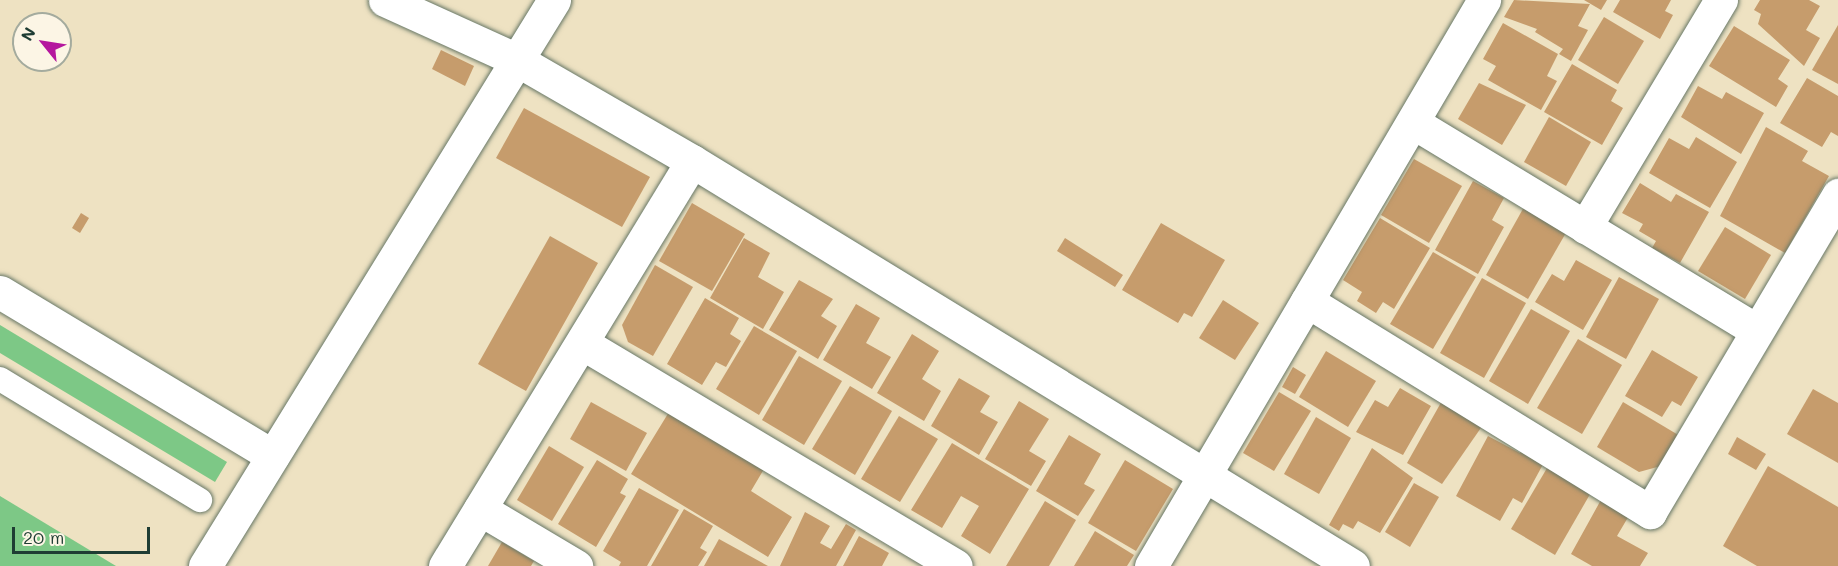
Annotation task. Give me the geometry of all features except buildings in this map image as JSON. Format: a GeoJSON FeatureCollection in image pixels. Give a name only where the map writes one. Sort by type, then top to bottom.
{"type":"FeatureCollection","features":[{"type":"Feature","properties":{"kind":"street"},"geometry":{"type":"LineString","coordinates":[[385,0],[517,60],[692,161],[1203,478],[1353,566]]}},
{"type":"Feature","properties":{"kind":"street"},"geometry":{"type":"LineString","coordinates":[[205,566],[554,0]]}},
{"type":"Feature","properties":{"kind":"street"},"geometry":{"type":"LineString","coordinates":[[1151,566],[1484,0]]}},
{"type":"Feature","properties":{"kind":"street"},"geometry":{"type":"LineString","coordinates":[[1585,227],[1721,0]]}},
{"type":"Feature","properties":{"kind":"street"},"geometry":{"type":"LineString","coordinates":[[1413,123],[1756,330]]}},
{"type":"Feature","properties":{"kind":"street"},"geometry":{"type":"LineString","coordinates":[[445,566],[692,161]]}},
{"type":"Feature","properties":{"kind":"street"},"geometry":{"type":"LineString","coordinates":[[1307,301],[1650,512],[1838,195]]}},
{"type":"Feature","properties":{"kind":"street"},"geometry":{"type":"LineString","coordinates":[[0,291],[273,456]]}},
{"type":"Feature","properties":{"kind":"street"},"geometry":{"type":"LineString","coordinates":[[582,343],[956,566]]}},
{"type":"Feature","properties":{"kind":"street"},"geometry":{"type":"LineString","coordinates":[[480,509],[576,566]]}},
{"type":"Feature","properties":{"kind":"lane"},"geometry":{"type":"LineString","coordinates":[[0,379],[200,500]]}},
{"type":"Feature","properties":{"kind":"green space"},"geometry":{"type":"Polygon","coordinates":[[[0,325],[227,462],[215,482],[0,353],[0,325]]]}},
{"type":"Feature","properties":{"kind":"green space"},"geometry":{"type":"Polygon","coordinates":[[[0,496],[116,566],[0,566],[0,496]]]}}]}
